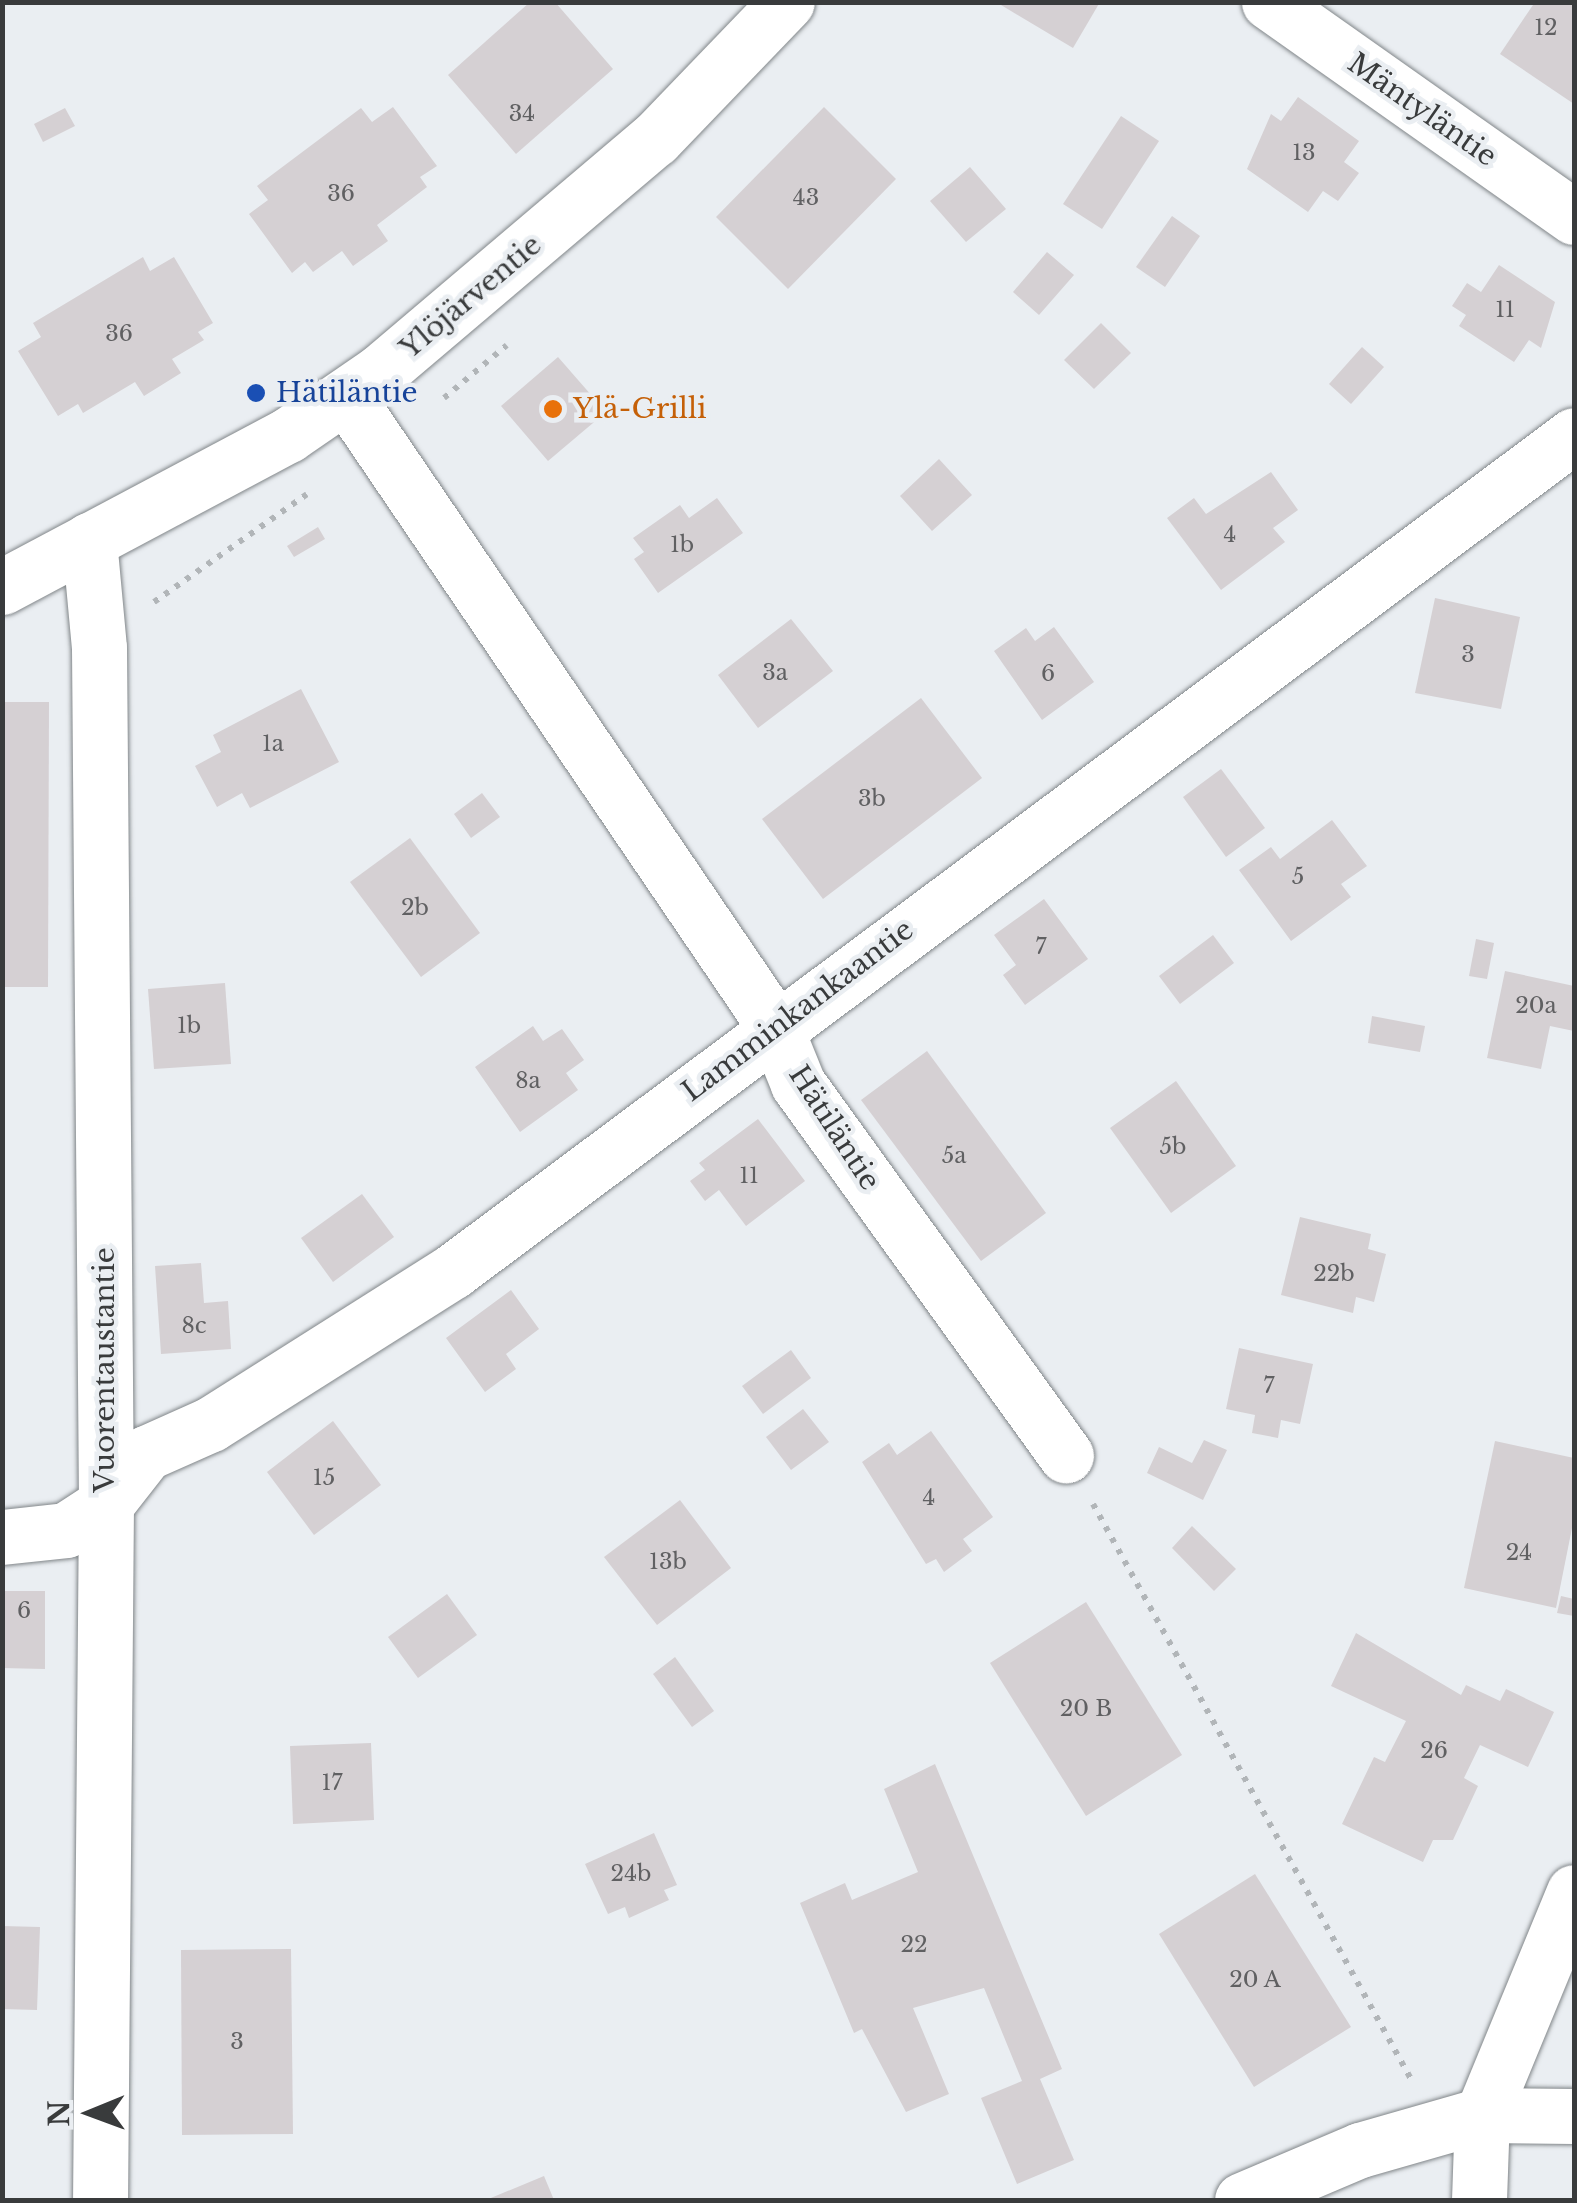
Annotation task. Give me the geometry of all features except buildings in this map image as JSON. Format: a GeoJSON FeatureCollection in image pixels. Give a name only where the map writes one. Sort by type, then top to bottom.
{"type":"FeatureCollection","features":[{"type":"Feature","properties":{"kind":"street","name":"Ylöjärventie"},"geometry":{"type":"LineString","coordinates":[[2,587],[346,396],[655,139],[787,2]]}},
{"type":"Feature","properties":{"kind":"street","name":"Mäntyläntie"},"geometry":{"type":"LineString","coordinates":[[1269,2],[1574,217]]}},
{"type":"Feature","properties":{"kind":"street","name":"Hätiläntie"},"geometry":{"type":"LineString","coordinates":[[346,396],[775,1027],[798,1084],[1066,1454]]}},
{"type":"Feature","properties":{"kind":"street","name":"Lamminkankaantie"},"geometry":{"type":"LineString","coordinates":[[2,1537],[66,1530],[106,1504],[146,1453],[211,1424],[453,1271],[775,1027],[1574,436]]}},
{"type":"Feature","properties":{"kind":"street","name":"Vuorentaustantie"},"geometry":{"type":"LineString","coordinates":[[89,540],[99,648],[106,1504],[100,2200]]}},
{"type":"Feature","properties":{"kind":"street"},"geometry":{"type":"LineString","coordinates":[[1479,2200],[1460,2121],[1574,1892]]}},
{"type":"Feature","properties":{"kind":"street"},"geometry":{"type":"LineString","coordinates":[[1242,2200],[1460,2121],[1574,2116]]}},
{"type":"Feature","properties":{"kind":"path"},"geometry":{"type":"LineString","coordinates":[[1066,1454],[1460,2121]]}},
{"type":"Feature","properties":{"kind":"place","name":"Hätiläntie"},"geometry":{"type":"Point","coordinates":[256,393]}},
{"type":"Feature","properties":{"kind":"place","name":"Ylä-Grilli"},"geometry":{"type":"Point","coordinates":[553,409]}}]}
